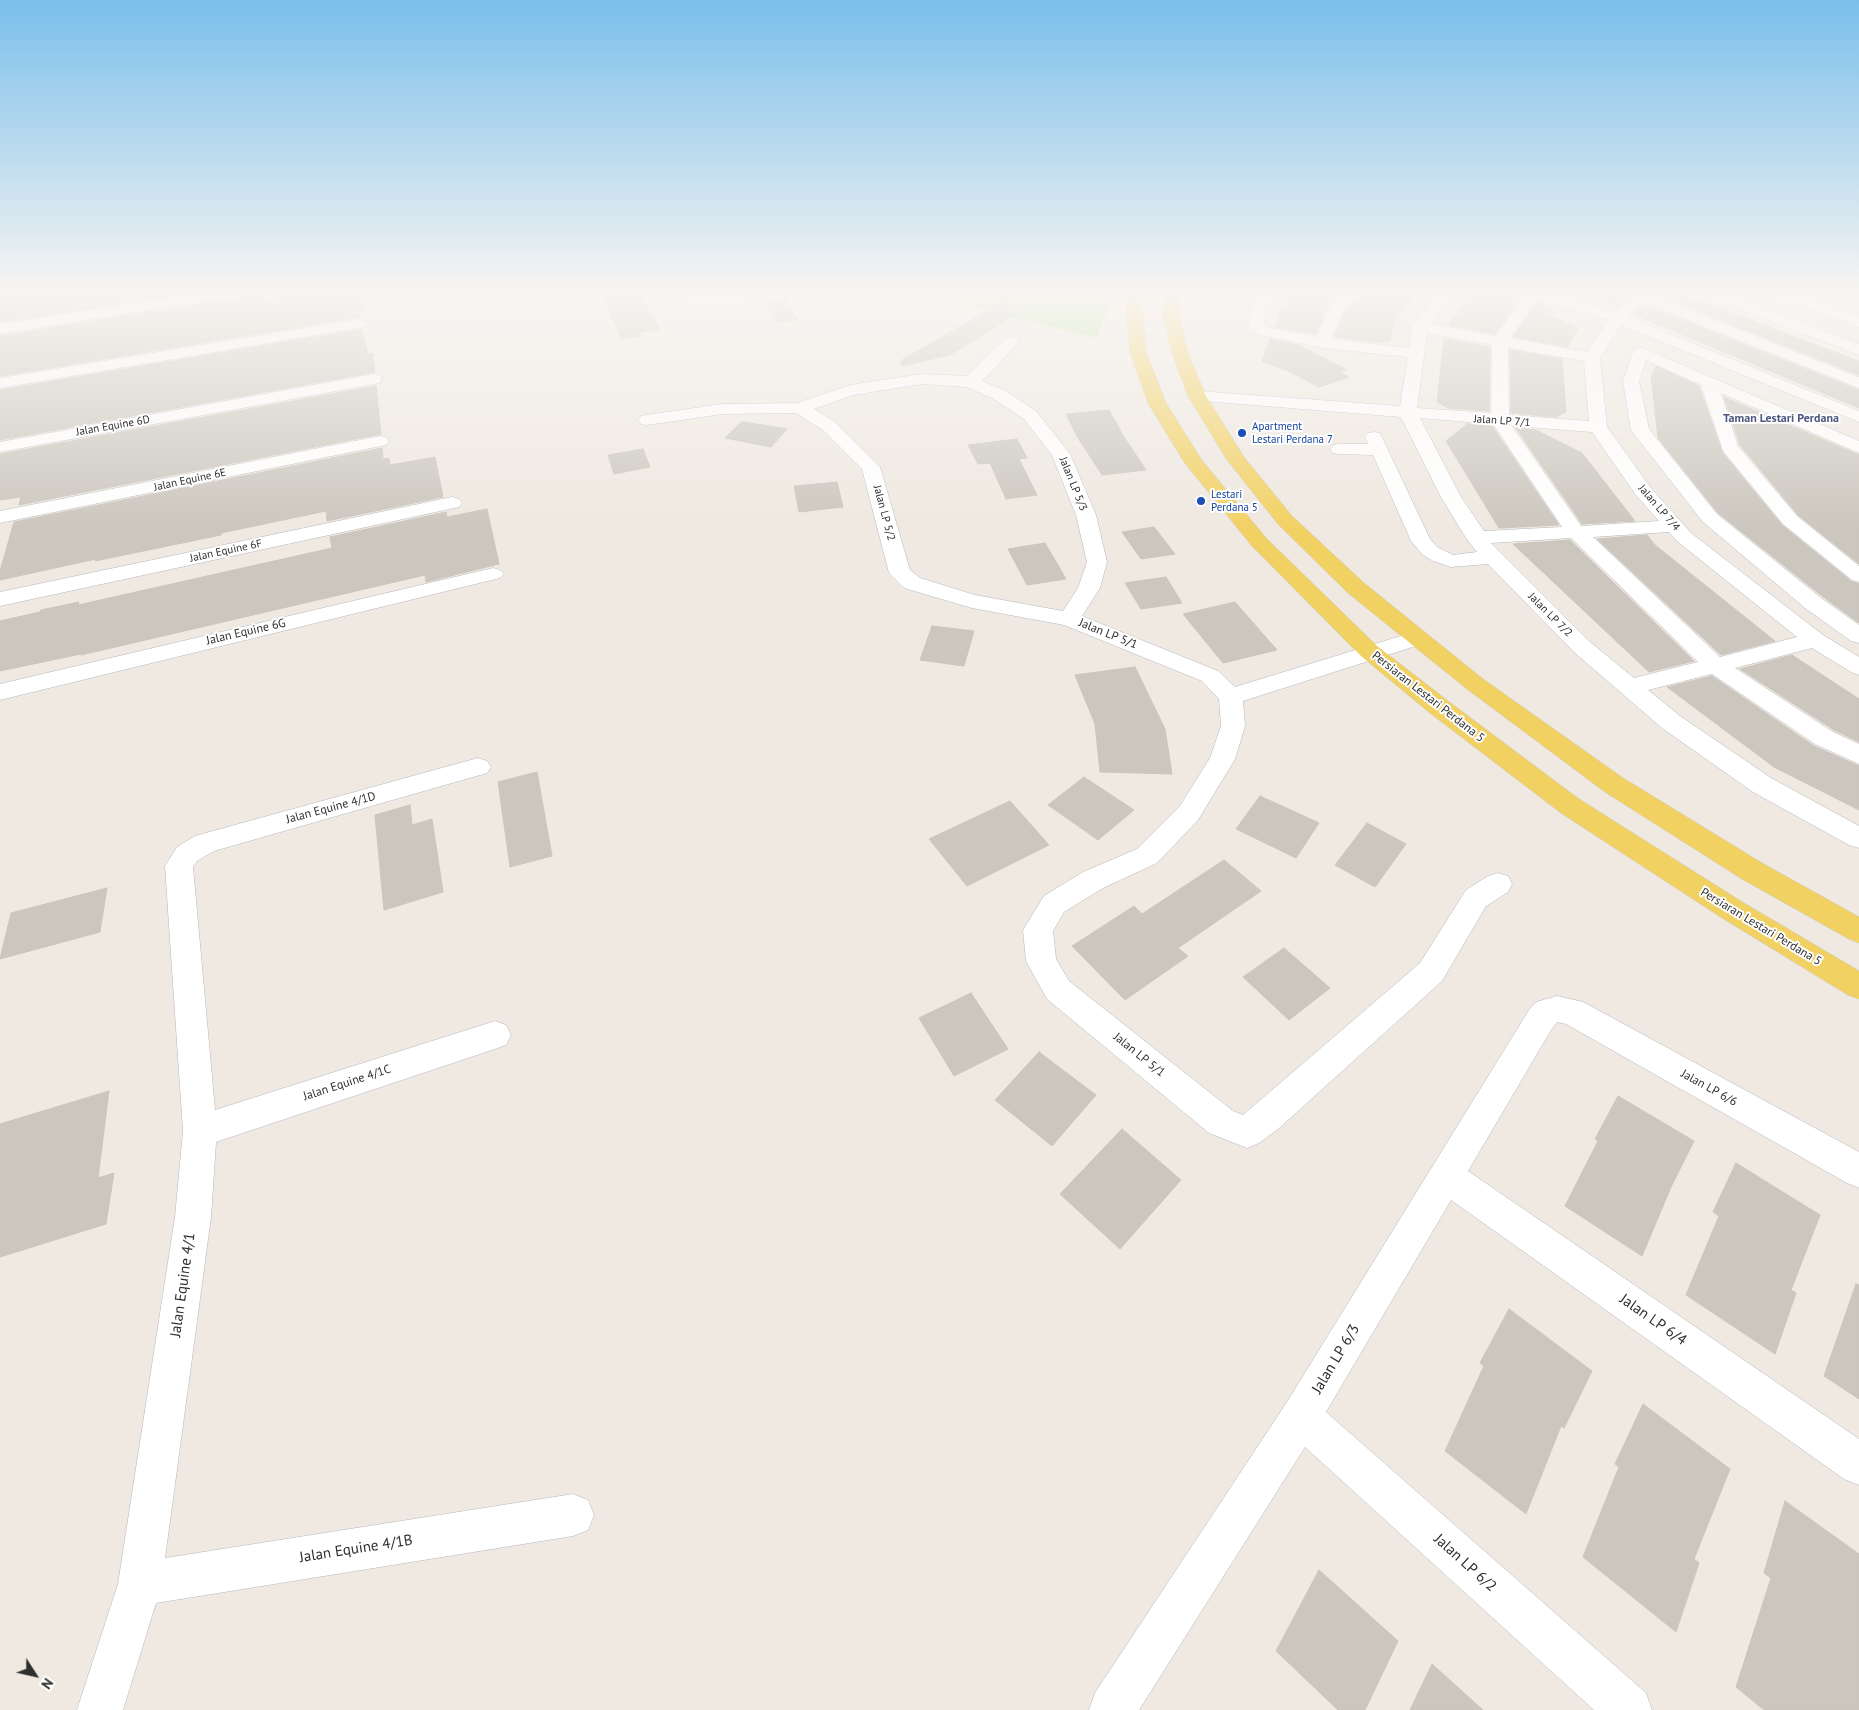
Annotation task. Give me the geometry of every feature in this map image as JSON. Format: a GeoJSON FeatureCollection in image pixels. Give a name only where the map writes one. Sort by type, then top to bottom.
{"type":"FeatureCollection","features":[{"type":"Feature","properties":{"kind":"main road","name":"Persiaran Lestari Perdana 5"},"geometry":{"type":"LineString","coordinates":[[1145,371],[1157,402],[1193,462],[1259,542],[1369,651],[1438,708],[1570,806],[1729,908],[1859,986]]}},
{"type":"Feature","properties":{"kind":"main road"},"geometry":{"type":"LineString","coordinates":[[1187,371],[1197,396],[1236,460],[1286,520],[1356,588],[1476,684],[1614,785],[1752,870],[1859,932]]}},
{"type":"Feature","properties":{"kind":"street"},"geometry":{"type":"LineString","coordinates":[[0,383],[74,371]]}},
{"type":"Feature","properties":{"kind":"street"},"geometry":{"type":"LineString","coordinates":[[648,420],[722,409],[760,407],[800,408],[850,390],[922,379],[947,379],[971,382],[982,371]]}},
{"type":"Feature","properties":{"kind":"street"},"geometry":{"type":"LineString","coordinates":[[1408,413],[1413,371]]}},
{"type":"Feature","properties":{"kind":"street"},"geometry":{"type":"LineString","coordinates":[[1500,371],[1500,421],[1575,531],[1715,665],[1824,738],[1859,754]]}},
{"type":"Feature","properties":{"kind":"street"},"geometry":{"type":"LineString","coordinates":[[1593,371],[1598,427]]}},
{"type":"Feature","properties":{"kind":"street"},"geometry":{"type":"LineString","coordinates":[[1603,371],[1631,381]]}},
{"type":"Feature","properties":{"kind":"street"},"geometry":{"type":"LineString","coordinates":[[1635,371],[1631,381],[1640,430],[1710,518],[1813,603],[1859,636]]}},
{"type":"Feature","properties":{"kind":"street"},"geometry":{"type":"LineString","coordinates":[[1684,371],[1859,448]]}},
{"type":"Feature","properties":{"kind":"street"},"geometry":{"type":"LineString","coordinates":[[1748,371],[1859,417]]}},
{"type":"Feature","properties":{"kind":"street"},"geometry":{"type":"LineString","coordinates":[[1829,371],[1859,383]]}},
{"type":"Feature","properties":{"kind":"street","name":"Jalan Equine 6D"},"geometry":{"type":"LineString","coordinates":[[0,446],[374,379]]}},
{"type":"Feature","properties":{"kind":"street","name":"Jalan LP 5/3"},"geometry":{"type":"LineString","coordinates":[[971,382],[998,394],[1030,415],[1061,454],[1086,515],[1097,562],[1089,588],[1069,619]]}},
{"type":"Feature","properties":{"kind":"street"},"geometry":{"type":"LineString","coordinates":[[1709,382],[1729,447],[1790,520],[1859,576]]}},
{"type":"Feature","properties":{"kind":"street","name":"Jalan LP 7/1"},"geometry":{"type":"LineString","coordinates":[[1197,396],[1500,421],[1598,427]]}},
{"type":"Feature","properties":{"kind":"street","name":"Jalan LP 5/2"},"geometry":{"type":"LineString","coordinates":[[800,408],[829,426],[871,467],[900,573],[912,583],[972,601]]}},
{"type":"Feature","properties":{"kind":"street","name":"Jalan LP 7/2"},"geometry":{"type":"LineString","coordinates":[[1408,413],[1399,457],[1451,497],[1476,538],[1491,557],[1582,647],[1671,722],[1762,785],[1859,838]]}},
{"type":"Feature","properties":{"kind":"street","name":"Jalan LP 7/4"},"geometry":{"type":"LineString","coordinates":[[1598,427],[1643,491],[1673,526],[1754,594],[1815,640],[1859,667]]}},
{"type":"Feature","properties":{"kind":"street","name":"Jalan Equine 6E"},"geometry":{"type":"LineString","coordinates":[[0,517],[380,441]]}},
{"type":"Feature","properties":{"kind":"street"},"geometry":{"type":"LineString","coordinates":[[1339,449],[1399,457],[1421,541],[1430,551],[1451,561],[1491,557]]}},
{"type":"Feature","properties":{"kind":"street","name":"Jalan Equine 6F"},"geometry":{"type":"LineString","coordinates":[[0,600],[452,503]]}},
{"type":"Feature","properties":{"kind":"street"},"geometry":{"type":"LineString","coordinates":[[1476,538],[1673,526]]}},
{"type":"Feature","properties":{"kind":"street","name":"Jalan Equine 6G"},"geometry":{"type":"LineString","coordinates":[[0,692],[493,574]]}},
{"type":"Feature","properties":{"kind":"street","name":"Jalan LP 5/1"},"geometry":{"type":"LineString","coordinates":[[972,601],[1069,619],[1210,676],[1231,696],[1233,726],[1222,759],[1189,813],[1147,856],[1093,880],[1054,904],[1038,930],[1041,960],[1058,990],[1221,1122],[1247,1132],[1266,1118],[1431,972],[1476,898],[1498,884]]}},
{"type":"Feature","properties":{"kind":"street"},"geometry":{"type":"LineString","coordinates":[[1231,696],[1369,651],[1417,638]]}},
{"type":"Feature","properties":{"kind":"street"},"geometry":{"type":"LineString","coordinates":[[1630,687],[1815,640]]}},
{"type":"Feature","properties":{"kind":"street","name":"Jalan Equine 4/1D"},"geometry":{"type":"LineString","coordinates":[[187,854],[205,843],[478,768]]}},
{"type":"Feature","properties":{"kind":"street","name":"Jalan Equine 4/1"},"geometry":{"type":"LineString","coordinates":[[100,1710],[140,1584],[193,1217],[200,1131],[179,866],[187,854]]}},
{"type":"Feature","properties":{"kind":"street","name":"Jalan LP 6/6"},"geometry":{"type":"LineString","coordinates":[[1557,1009],[1572,1012],[1587,1020],[1859,1171]]}},
{"type":"Feature","properties":{"kind":"street","name":"Jalan LP 6/3"},"geometry":{"type":"LineString","coordinates":[[1112,1710],[1301,1416],[1540,1020],[1547,1012],[1557,1009]]}},
{"type":"Feature","properties":{"kind":"street","name":"Jalan Equine 4/1C"},"geometry":{"type":"LineString","coordinates":[[200,1131],[495,1035]]}},
{"type":"Feature","properties":{"kind":"street","name":"Jalan LP 6/4"},"geometry":{"type":"LineString","coordinates":[[1446,1176],[1859,1464]]}},
{"type":"Feature","properties":{"kind":"street","name":"Jalan LP 6/2"},"geometry":{"type":"LineString","coordinates":[[1301,1416],[1629,1710]]}},
{"type":"Feature","properties":{"kind":"street","name":"Jalan Equine 4/1B"},"geometry":{"type":"LineString","coordinates":[[140,1584],[573,1515]]}},
{"type":"Feature","properties":{"kind":"building"},"geometry":{"type":"Polygon","coordinates":[[[0,371],[32,371],[0,376],[0,371]]]}},
{"type":"Feature","properties":{"kind":"building"},"geometry":{"type":"Polygon","coordinates":[[[114,371],[375,372],[0,440],[0,390],[114,371]]]}},
{"type":"Feature","properties":{"kind":"building"},"geometry":{"type":"Polygon","coordinates":[[[1288,371],[1344,371],[1340,372],[1349,377],[1319,387],[1288,371]]]}},
{"type":"Feature","properties":{"kind":"building"},"geometry":{"type":"Polygon","coordinates":[[[1440,371],[1490,371],[1489,411],[1448,408],[1437,402],[1440,371]]]}},
{"type":"Feature","properties":{"kind":"building"},"geometry":{"type":"Polygon","coordinates":[[[1510,371],[1563,371],[1566,412],[1556,417],[1511,413],[1510,371]]]}},
{"type":"Feature","properties":{"kind":"building"},"geometry":{"type":"Polygon","coordinates":[[[1654,371],[1666,371],[1699,386],[1722,452],[1782,525],[1851,581],[1859,584],[1859,623],[1718,513],[1658,438],[1651,376],[1654,371]]]}},
{"type":"Feature","properties":{"kind":"building"},"geometry":{"type":"Polygon","coordinates":[[[1770,371],[1811,371],[1859,390],[1859,408],[1770,371]]]}},
{"type":"Feature","properties":{"kind":"building"},"geometry":{"type":"Polygon","coordinates":[[[1848,371],[1859,371],[1859,375],[1848,371]]]}},
{"type":"Feature","properties":{"kind":"building"},"geometry":{"type":"Polygon","coordinates":[[[376,386],[381,434],[19,505],[21,497],[0,500],[0,454],[376,386]]]}},
{"type":"Feature","properties":{"kind":"building"},"geometry":{"type":"Polygon","coordinates":[[[1724,397],[1859,455],[1859,564],[1798,515],[1740,445],[1724,397]]]}},
{"type":"Feature","properties":{"kind":"building"},"geometry":{"type":"Polygon","coordinates":[[[1109,410],[1146,470],[1102,475],[1078,438],[1066,414],[1109,410]]]}},
{"type":"Feature","properties":{"kind":"building"},"geometry":{"type":"Polygon","coordinates":[[[741,422],[787,429],[771,447],[725,438],[741,422]]]}},
{"type":"Feature","properties":{"kind":"building"},"geometry":{"type":"Polygon","coordinates":[[[1467,424],[1492,426],[1559,525],[1499,528],[1446,441],[1467,424]]]}},
{"type":"Feature","properties":{"kind":"building"},"geometry":{"type":"Polygon","coordinates":[[[1516,428],[1536,430],[1582,453],[1635,521],[1582,524],[1516,428]]]}},
{"type":"Feature","properties":{"kind":"building"},"geometry":{"type":"Polygon","coordinates":[[[1017,439],[1027,458],[1019,459],[1037,495],[1006,499],[990,463],[978,464],[968,445],[1017,439]]]}},
{"type":"Feature","properties":{"kind":"building"},"geometry":{"type":"Polygon","coordinates":[[[382,448],[383,459],[389,458],[390,465],[435,457],[443,497],[327,521],[326,511],[221,533],[221,535],[0,580],[0,571],[14,522],[382,448]]]}},
{"type":"Feature","properties":{"kind":"building"},"geometry":{"type":"Polygon","coordinates":[[[643,449],[650,467],[614,474],[608,455],[643,449]]]}},
{"type":"Feature","properties":{"kind":"building"},"geometry":{"type":"Polygon","coordinates":[[[837,482],[843,507],[799,512],[794,486],[837,482]]]}},
{"type":"Feature","properties":{"kind":"building"},"geometry":{"type":"Polygon","coordinates":[[[487,509],[499,564],[426,582],[425,575],[81,655],[0,671],[0,621],[40,612],[41,610],[79,602],[78,605],[332,548],[330,537],[446,512],[447,517],[487,509]]]}},
{"type":"Feature","properties":{"kind":"building"},"geometry":{"type":"Polygon","coordinates":[[[1154,527],[1175,554],[1141,559],[1122,532],[1154,527]]]}},
{"type":"Feature","properties":{"kind":"building"},"geometry":{"type":"Polygon","coordinates":[[[1647,535],[1655,545],[1775,641],[1721,655],[1597,539],[1647,535]]]}},
{"type":"Feature","properties":{"kind":"building"},"geometry":{"type":"Polygon","coordinates":[[[1570,540],[1694,661],[1649,672],[1513,544],[1570,540]]]}},
{"type":"Feature","properties":{"kind":"building"},"geometry":{"type":"Polygon","coordinates":[[[1045,543],[1066,579],[1027,585],[1008,549],[1045,543]]]}},
{"type":"Feature","properties":{"kind":"building"},"geometry":{"type":"Polygon","coordinates":[[[1166,577],[1182,603],[1141,609],[1125,583],[1166,577]]]}},
{"type":"Feature","properties":{"kind":"building"},"geometry":{"type":"Polygon","coordinates":[[[1235,602],[1277,650],[1223,663],[1183,614],[1235,602]]]}},
{"type":"Feature","properties":{"kind":"building"},"geometry":{"type":"Polygon","coordinates":[[[932,626],[974,631],[964,666],[920,660],[932,626]]]}},
{"type":"Feature","properties":{"kind":"building"},"geometry":{"type":"Polygon","coordinates":[[[1792,655],[1859,699],[1859,742],[1834,730],[1740,669],[1792,655]]]}},
{"type":"Feature","properties":{"kind":"building"},"geometry":{"type":"Polygon","coordinates":[[[1135,667],[1165,729],[1172,774],[1100,772],[1095,724],[1075,675],[1135,667]]]}},
{"type":"Feature","properties":{"kind":"building"},"geometry":{"type":"Polygon","coordinates":[[[1712,676],[1814,746],[1859,766],[1859,810],[1774,767],[1667,687],[1712,676]]]}},
{"type":"Feature","properties":{"kind":"building"},"geometry":{"type":"Polygon","coordinates":[[[537,772],[552,856],[510,867],[498,782],[537,772]]]}},
{"type":"Feature","properties":{"kind":"building"},"geometry":{"type":"Polygon","coordinates":[[[1084,777],[1134,810],[1098,840],[1048,805],[1084,777]]]}},
{"type":"Feature","properties":{"kind":"building"},"geometry":{"type":"Polygon","coordinates":[[[1260,796],[1319,823],[1296,858],[1236,829],[1260,796]]]}},
{"type":"Feature","properties":{"kind":"building"},"geometry":{"type":"Polygon","coordinates":[[[1010,801],[1049,845],[967,886],[929,839],[1010,801]]]}},
{"type":"Feature","properties":{"kind":"building"},"geometry":{"type":"Polygon","coordinates":[[[410,805],[412,825],[432,819],[443,892],[384,910],[375,815],[410,805]]]}},
{"type":"Feature","properties":{"kind":"building"},"geometry":{"type":"Polygon","coordinates":[[[1367,823],[1406,844],[1375,887],[1335,865],[1367,823]]]}},
{"type":"Feature","properties":{"kind":"building"},"geometry":{"type":"Polygon","coordinates":[[[1224,860],[1261,891],[1178,948],[1188,956],[1125,1000],[1072,946],[1134,906],[1142,914],[1224,860]]]}},
{"type":"Feature","properties":{"kind":"building"},"geometry":{"type":"Polygon","coordinates":[[[107,888],[100,932],[0,959],[11,913],[107,888]]]}},
{"type":"Feature","properties":{"kind":"building"},"geometry":{"type":"Polygon","coordinates":[[[1284,948],[1330,988],[1289,1020],[1243,977],[1284,948]]]}},
{"type":"Feature","properties":{"kind":"building"},"geometry":{"type":"Polygon","coordinates":[[[971,993],[1008,1049],[954,1076],[919,1018],[971,993]]]}},
{"type":"Feature","properties":{"kind":"building"},"geometry":{"type":"Polygon","coordinates":[[[1039,1052],[1096,1095],[1052,1146],[995,1100],[1039,1052]]]}},
{"type":"Feature","properties":{"kind":"building"},"geometry":{"type":"Polygon","coordinates":[[[109,1091],[98,1178],[114,1173],[106,1224],[0,1257],[0,1124],[109,1091]]]}},
{"type":"Feature","properties":{"kind":"building"},"geometry":{"type":"Polygon","coordinates":[[[1618,1096],[1694,1141],[1671,1187],[1642,1256],[1565,1206],[1598,1141],[1595,1139],[1618,1096]]]}},
{"type":"Feature","properties":{"kind":"building"},"geometry":{"type":"Polygon","coordinates":[[[1122,1129],[1181,1180],[1120,1249],[1060,1194],[1122,1129]]]}},
{"type":"Feature","properties":{"kind":"building"},"geometry":{"type":"Polygon","coordinates":[[[1736,1163],[1820,1215],[1791,1290],[1796,1293],[1775,1354],[1686,1295],[1719,1216],[1713,1212],[1736,1163]]]}},
{"type":"Feature","properties":{"kind":"building"},"geometry":{"type":"Polygon","coordinates":[[[1856,1284],[1859,1285],[1859,1399],[1824,1376],[1856,1284]]]}},
{"type":"Feature","properties":{"kind":"building"},"geometry":{"type":"Polygon","coordinates":[[[1509,1309],[1592,1371],[1564,1428],[1561,1426],[1526,1514],[1445,1451],[1484,1366],[1480,1363],[1509,1309]]]}},
{"type":"Feature","properties":{"kind":"building"},"geometry":{"type":"Polygon","coordinates":[[[1643,1404],[1730,1469],[1694,1559],[1699,1563],[1676,1632],[1583,1557],[1619,1467],[1615,1464],[1643,1404]]]}},
{"type":"Feature","properties":{"kind":"building"},"geometry":{"type":"Polygon","coordinates":[[[1785,1501],[1859,1554],[1859,1710],[1764,1710],[1736,1687],[1771,1578],[1764,1573],[1785,1501]]]}},
{"type":"Feature","properties":{"kind":"building"},"geometry":{"type":"Polygon","coordinates":[[[1319,1570],[1398,1641],[1365,1710],[1338,1710],[1276,1651],[1319,1570]]]}},
{"type":"Feature","properties":{"kind":"building"},"geometry":{"type":"Polygon","coordinates":[[[1432,1664],[1483,1710],[1410,1710],[1432,1664]]]}},
{"type":"Feature","properties":{"kind":"place","name":"Apartment Lestari Perdana 7"},"geometry":{"type":"Point","coordinates":[1242,433]}},
{"type":"Feature","properties":{"kind":"place","name":"Lestari Perdana 5"},"geometry":{"type":"Point","coordinates":[1201,501]}},
{"type":"Feature","properties":{"kind":"district","name":"Taman Lestari Perdana"},"geometry":{"type":"Point","coordinates":[1781,419]}}]}
